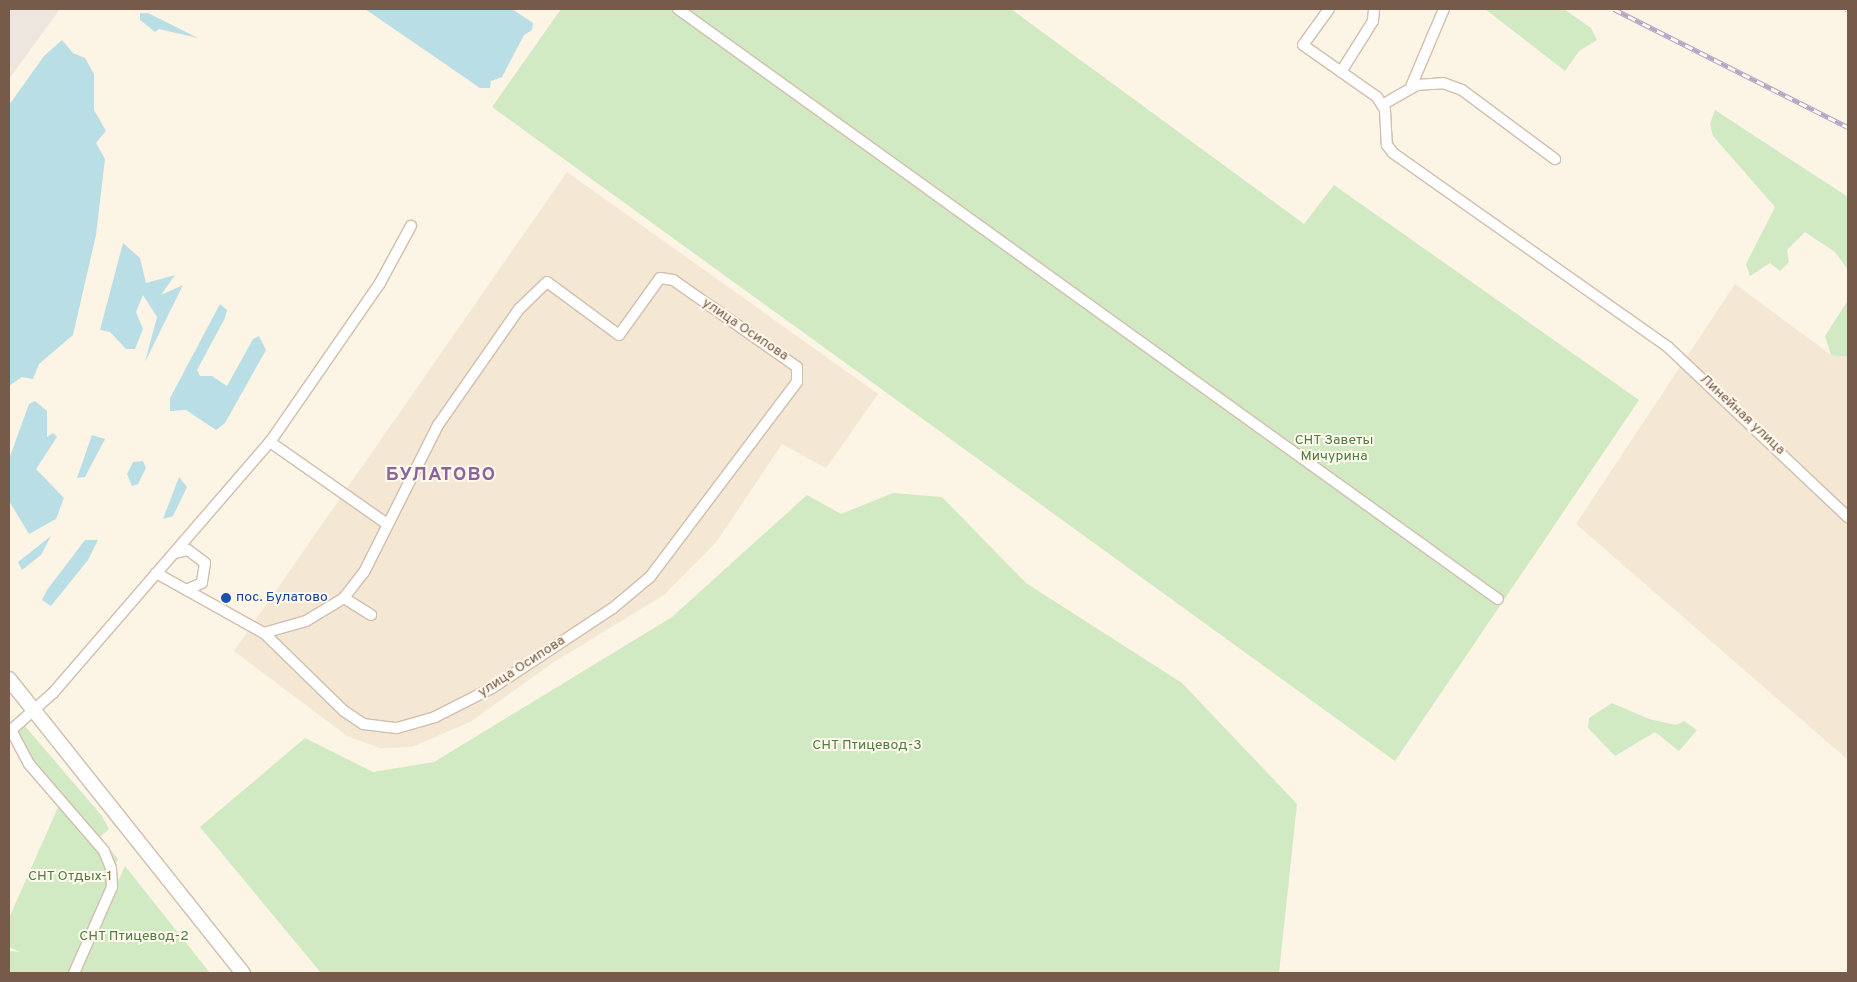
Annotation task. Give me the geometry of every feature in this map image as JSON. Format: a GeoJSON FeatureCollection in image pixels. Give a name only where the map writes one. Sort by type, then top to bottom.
{"type":"FeatureCollection","features":[{"type":"Feature","properties":{"kind":"main road"},"geometry":{"type":"LineString","coordinates":[[9,679],[32,712],[243,973]]}},
{"type":"Feature","properties":{"kind":"street"},"geometry":{"type":"LineString","coordinates":[[678,9],[1498,599]]}},
{"type":"Feature","properties":{"kind":"street"},"geometry":{"type":"LineString","coordinates":[[1329,9],[1303,45],[1382,105],[1426,82],[1462,90],[1555,158]]}},
{"type":"Feature","properties":{"kind":"street"},"geometry":{"type":"LineString","coordinates":[[1341,72],[1373,21],[1374,9]]}},
{"type":"Feature","properties":{"kind":"street"},"geometry":{"type":"LineString","coordinates":[[1410,89],[1444,9]]}},
{"type":"Feature","properties":{"kind":"street","name":"Линейная улица"},"geometry":{"type":"LineString","coordinates":[[1382,105],[1387,145],[1401,160],[1632,319],[1744,415],[1848,517]]}},
{"type":"Feature","properties":{"kind":"street"},"geometry":{"type":"LineString","coordinates":[[74,973],[112,887],[112,868],[104,851],[29,764],[10,731],[32,712],[175,553],[270,442],[380,283],[412,226]]}},
{"type":"Feature","properties":{"kind":"street","name":"улица Осипова"},"geometry":{"type":"LineString","coordinates":[[156,573],[264,633],[344,711],[363,724],[397,728],[460,706],[613,608],[650,577],[796,382],[797,367],[673,280],[660,278],[619,335],[547,282],[519,309],[438,425],[364,572],[344,598],[306,621],[264,633]]}},
{"type":"Feature","properties":{"kind":"street"},"geometry":{"type":"LineString","coordinates":[[270,442],[387,524]]}},
{"type":"Feature","properties":{"kind":"street"},"geometry":{"type":"LineString","coordinates":[[175,553],[188,550],[205,563],[202,583],[186,590]]}},
{"type":"Feature","properties":{"kind":"street"},"geometry":{"type":"LineString","coordinates":[[344,598],[371,615]]}},
{"type":"Feature","properties":{"kind":"shaded area"},"geometry":{"type":"Polygon","coordinates":[[[9,9],[60,9],[9,79],[9,9]]]}},
{"type":"Feature","properties":{"kind":"shaded area"},"geometry":{"type":"Polygon","coordinates":[[[567,172],[878,394],[826,468],[782,444],[717,541],[664,595],[554,662],[470,722],[412,747],[380,748],[347,736],[234,651],[567,172]]]}},
{"type":"Feature","properties":{"kind":"shaded area"},"geometry":{"type":"Polygon","coordinates":[[[1735,284],[1831,355],[1848,357],[1848,760],[1576,524],[1735,284]]]}},
{"type":"Feature","properties":{"kind":"green space","name":"СНТ Заветы Мичурина"},"geometry":{"type":"Polygon","coordinates":[[[561,9],[1011,9],[1304,224],[1334,185],[1639,400],[1395,761],[492,107],[561,9]]]}},
{"type":"Feature","properties":{"kind":"green space"},"geometry":{"type":"Polygon","coordinates":[[[1485,9],[1564,9],[1591,28],[1597,40],[1579,51],[1565,71],[1485,9]]]}},
{"type":"Feature","properties":{"kind":"green space"},"geometry":{"type":"Polygon","coordinates":[[[1715,110],[1848,197],[1848,270],[1835,252],[1805,232],[1787,250],[1789,262],[1780,271],[1770,263],[1750,276],[1746,264],[1775,207],[1713,136],[1710,124],[1715,110]]]}},
{"type":"Feature","properties":{"kind":"green space"},"geometry":{"type":"Polygon","coordinates":[[[1848,300],[1848,357],[1831,355],[1825,336],[1848,300]]]}},
{"type":"Feature","properties":{"kind":"green space","name":"СНТ Птицевод-3"},"geometry":{"type":"Polygon","coordinates":[[[893,493],[942,497],[1026,583],[1182,683],[1297,804],[1279,973],[321,973],[200,827],[305,738],[373,772],[434,762],[672,617],[807,495],[841,514],[893,493]]]}},
{"type":"Feature","properties":{"kind":"green space"},"geometry":{"type":"Polygon","coordinates":[[[1612,703],[1649,719],[1676,725],[1684,721],[1697,730],[1679,751],[1655,732],[1615,756],[1588,728],[1589,718],[1612,703]]]}},
{"type":"Feature","properties":{"kind":"green space","name":"СНТ Отдых-1"},"geometry":{"type":"Polygon","coordinates":[[[24,725],[102,816],[109,829],[100,837],[118,859],[69,973],[9,973],[9,951],[20,952],[9,947],[9,918],[63,796],[30,759],[16,734],[24,725]]]}},
{"type":"Feature","properties":{"kind":"green space","name":"СНТ Птицевод-2"},"geometry":{"type":"Polygon","coordinates":[[[125,866],[210,973],[77,973],[125,866]]]}},
{"type":"Feature","properties":{"kind":"water"},"geometry":{"type":"Polygon","coordinates":[[[365,9],[512,9],[533,23],[532,30],[524,35],[502,77],[491,81],[490,88],[480,88],[365,9]]]}},
{"type":"Feature","properties":{"kind":"water"},"geometry":{"type":"Polygon","coordinates":[[[140,13],[148,13],[198,38],[159,29],[155,32],[140,20],[140,13]]]}},
{"type":"Feature","properties":{"kind":"water"},"geometry":{"type":"Polygon","coordinates":[[[62,40],[73,53],[85,58],[94,74],[94,110],[106,131],[96,143],[105,159],[96,235],[73,335],[39,364],[33,379],[22,377],[9,386],[9,105],[44,56],[62,40]]]}},
{"type":"Feature","properties":{"kind":"water"},"geometry":{"type":"Polygon","coordinates":[[[123,243],[140,258],[146,283],[175,275],[161,295],[183,285],[145,362],[157,317],[143,295],[136,312],[143,329],[135,349],[126,349],[110,332],[100,330],[123,243]]]}},
{"type":"Feature","properties":{"kind":"water"},"geometry":{"type":"Polygon","coordinates":[[[220,304],[227,310],[225,318],[197,370],[200,376],[212,376],[227,386],[253,339],[259,336],[266,350],[225,423],[216,430],[186,410],[170,411],[170,398],[220,304]]]}},
{"type":"Feature","properties":{"kind":"water"},"geometry":{"type":"Polygon","coordinates":[[[35,401],[47,411],[47,437],[53,433],[57,437],[36,469],[64,498],[56,519],[29,534],[9,501],[9,459],[29,404],[35,401]]]}},
{"type":"Feature","properties":{"kind":"water"},"geometry":{"type":"Polygon","coordinates":[[[92,435],[105,439],[85,477],[77,478],[92,435]]]}},
{"type":"Feature","properties":{"kind":"water"},"geometry":{"type":"Polygon","coordinates":[[[143,461],[146,468],[138,484],[132,486],[127,474],[133,462],[143,461]]]}},
{"type":"Feature","properties":{"kind":"water"},"geometry":{"type":"Polygon","coordinates":[[[179,477],[187,487],[173,516],[163,519],[179,477]]]}},
{"type":"Feature","properties":{"kind":"water"},"geometry":{"type":"Polygon","coordinates":[[[51,536],[41,555],[22,570],[18,562],[51,536]]]}},
{"type":"Feature","properties":{"kind":"water"},"geometry":{"type":"Polygon","coordinates":[[[85,540],[98,540],[88,560],[51,606],[42,600],[47,590],[85,540]]]}},
{"type":"Feature","properties":{"kind":"railway"},"geometry":{"type":"LineString","coordinates":[[1614,9],[1848,127]]}},
{"type":"Feature","properties":{"kind":"place","name":"пос. Булатово"},"geometry":{"type":"Point","coordinates":[226,598]}},
{"type":"Feature","properties":{"kind":"district","name":"БУЛАТОВО"},"geometry":{"type":"Point","coordinates":[441,476]}}]}
